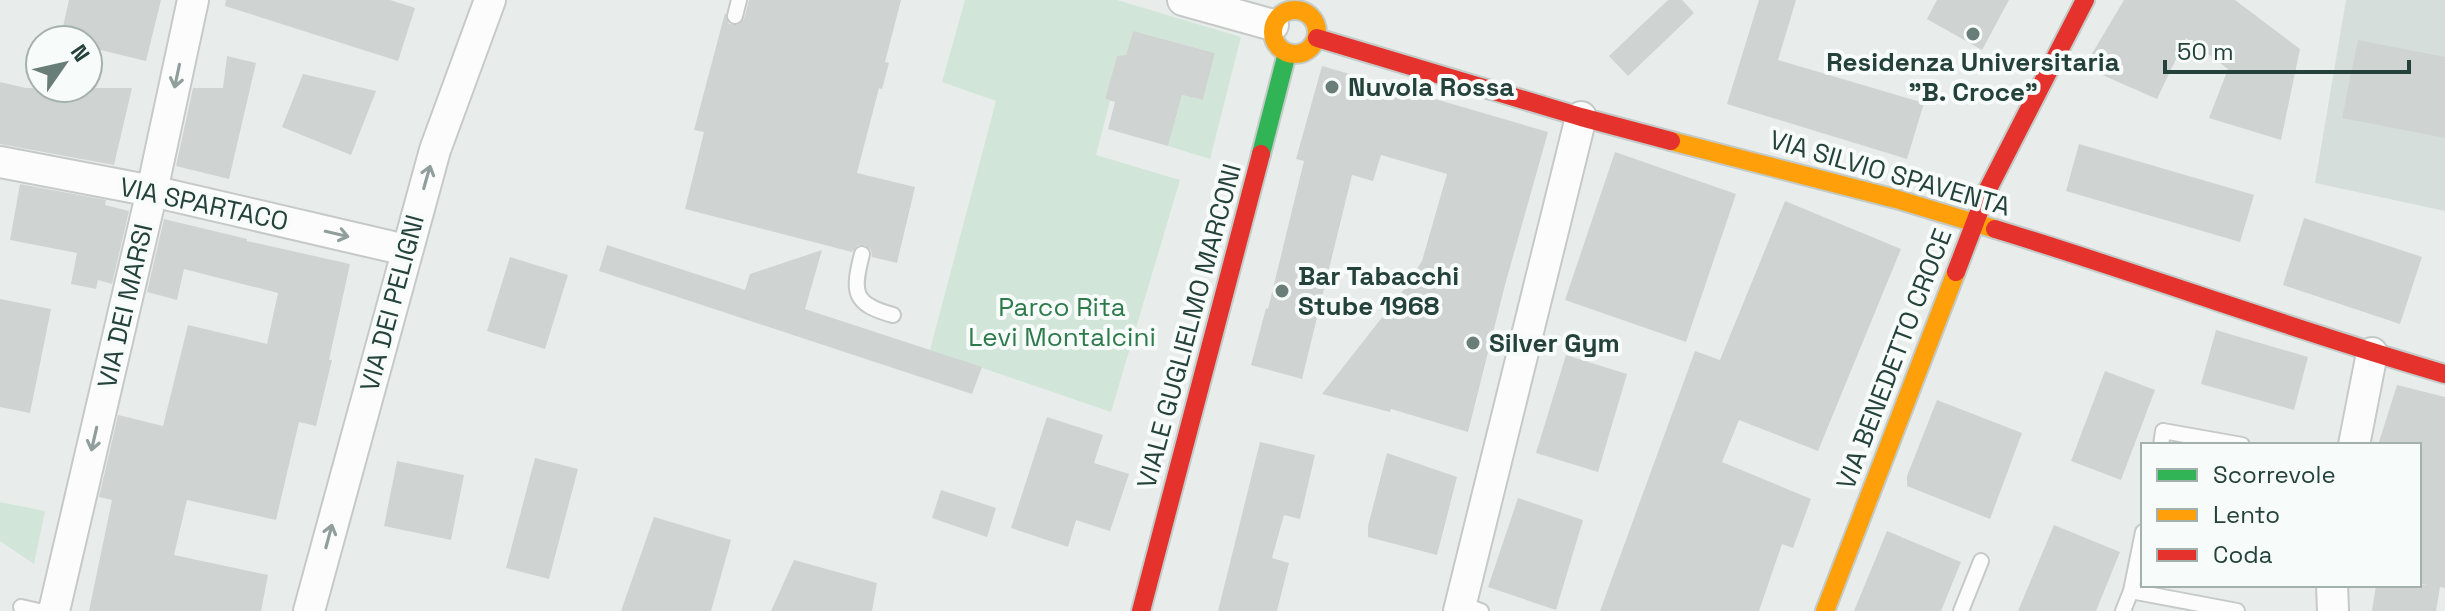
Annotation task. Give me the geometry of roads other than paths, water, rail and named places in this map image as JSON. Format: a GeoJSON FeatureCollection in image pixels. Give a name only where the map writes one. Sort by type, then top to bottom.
{"type":"FeatureCollection","features":[{"type":"Feature","properties":{"kind":"street","name":"VIA DEI MARSI"},"geometry":{"type":"LineString","coordinates":[[54,611],[193,0]]}},
{"type":"Feature","properties":{"kind":"street","name":"VIA DEI PELIGNI"},"geometry":{"type":"LineString","coordinates":[[309,611],[435,150],[490,0]]}},
{"type":"Feature","properties":{"kind":"street"},"geometry":{"type":"LineString","coordinates":[[1183,0],[1305,12],[1314,20],[1317,38],[1302,53],[1287,53],[1273,39],[1291,12]]}},
{"type":"Feature","properties":{"kind":"street","name":"VIA BENEDETTO CROCE"},"geometry":{"type":"LineString","coordinates":[[1825,611],[1994,176],[2085,0]]}},
{"type":"Feature","properties":{"kind":"street","name":"VIA SILVIO SPAVENTA"},"geometry":{"type":"LineString","coordinates":[[1317,38],[1581,117],[1896,199],[2445,374]]}},
{"type":"Feature","properties":{"kind":"street","name":"VIALE GUGLIELMO MARCONI"},"geometry":{"type":"LineString","coordinates":[[1141,611],[1287,53]]}},
{"type":"Feature","properties":{"kind":"street"},"geometry":{"type":"LineString","coordinates":[[1467,609],[1581,117]]}},
{"type":"Feature","properties":{"kind":"street","name":"VIA SPARTACO"},"geometry":{"type":"LineString","coordinates":[[0,162],[152,191],[406,250]]}},
{"type":"Feature","properties":{"kind":"street"},"geometry":{"type":"LineString","coordinates":[[2354,443],[2372,353]]}},
{"type":"Feature","properties":{"kind":"street"},"geometry":{"type":"LineString","coordinates":[[2332,587],[2333,611]]}},
{"type":"Feature","properties":{"kind":"lane"},"geometry":{"type":"LineString","coordinates":[[735,16],[739,0]]}},
{"type":"Feature","properties":{"kind":"lane"},"geometry":{"type":"LineString","coordinates":[[862,254],[855,282],[859,298],[872,309],[893,315]]}},
{"type":"Feature","properties":{"kind":"lane"},"geometry":{"type":"LineString","coordinates":[[2161,443],[2163,431],[2231,443]]}},
{"type":"Feature","properties":{"kind":"lane"},"geometry":{"type":"LineString","coordinates":[[2123,611],[2131,591],[2141,542]]}},
{"type":"Feature","properties":{"kind":"lane"},"geometry":{"type":"LineString","coordinates":[[1961,611],[1981,561]]}},
{"type":"Feature","properties":{"kind":"lane"},"geometry":{"type":"LineString","coordinates":[[2131,591],[2237,611]]}},
{"type":"Feature","properties":{"kind":"lane"},"geometry":{"type":"LineString","coordinates":[[21,607],[39,611]]}},
{"type":"Feature","properties":{"kind":"place","name":"Residenza Universitaria \"B. Croce\""},"geometry":{"type":"Point","coordinates":[1973,34]}},
{"type":"Feature","properties":{"kind":"place","name":"Nuvola Rossa"},"geometry":{"type":"Point","coordinates":[1332,87]}},
{"type":"Feature","properties":{"kind":"place","name":"Bar Tabacchi Stube 1968"},"geometry":{"type":"Point","coordinates":[1282,291]}},
{"type":"Feature","properties":{"kind":"place","name":"Silver Gym"},"geometry":{"type":"Point","coordinates":[1473,343]}},
{"type":"Feature","properties":{"kind":"park label","name":"Parco Rita Levi Montalcini"},"geometry":{"type":"Point","coordinates":[1062,322]}}]}
